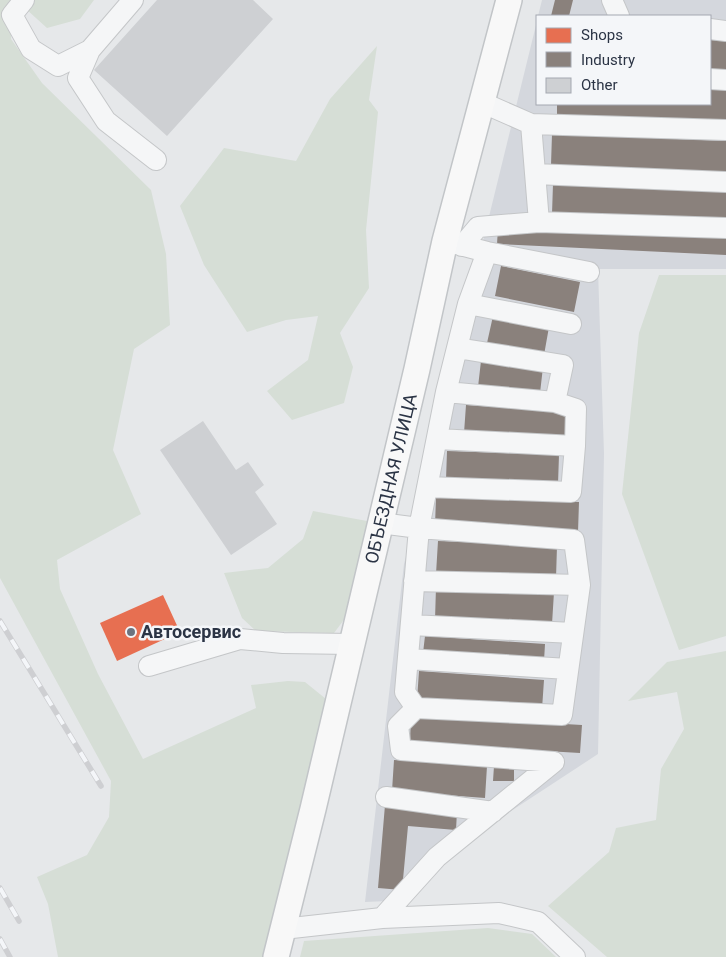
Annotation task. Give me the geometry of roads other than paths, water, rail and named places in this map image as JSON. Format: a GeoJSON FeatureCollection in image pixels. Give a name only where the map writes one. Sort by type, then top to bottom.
{"type":"FeatureCollection","features":[{"type":"Feature","properties":{"kind":"main road","name":"ОБЪЕЗДНАЯ УЛИЦА"},"geometry":{"type":"LineString","coordinates":[[276,957],[417,369],[454,244],[481,102],[509,0]]}},
{"type":"Feature","properties":{"kind":"lane"},"geometry":{"type":"LineString","coordinates":[[24,0],[12,15],[31,49],[58,66],[90,50]]}},
{"type":"Feature","properties":{"kind":"lane"},"geometry":{"type":"LineString","coordinates":[[132,0],[90,50],[78,78],[106,121],[156,160]]}},
{"type":"Feature","properties":{"kind":"lane"},"geometry":{"type":"LineString","coordinates":[[612,0],[619,15]]}},
{"type":"Feature","properties":{"kind":"lane"},"geometry":{"type":"LineString","coordinates":[[711,30],[726,31]]}},
{"type":"Feature","properties":{"kind":"lane"},"geometry":{"type":"LineString","coordinates":[[711,79],[726,80]]}},
{"type":"Feature","properties":{"kind":"lane"},"geometry":{"type":"LineString","coordinates":[[481,102],[530,124],[726,130]]}},
{"type":"Feature","properties":{"kind":"lane"},"geometry":{"type":"LineString","coordinates":[[530,124],[539,222]]}},
{"type":"Feature","properties":{"kind":"lane"},"geometry":{"type":"LineString","coordinates":[[535,174],[726,182]]}},
{"type":"Feature","properties":{"kind":"lane"},"geometry":{"type":"LineString","coordinates":[[454,244],[478,227],[539,222],[726,228]]}},
{"type":"Feature","properties":{"kind":"lane"},"geometry":{"type":"LineString","coordinates":[[454,244],[589,272]]}},
{"type":"Feature","properties":{"kind":"lane"},"geometry":{"type":"LineString","coordinates":[[416,708],[405,692],[419,528],[446,392],[468,304],[487,252]]}},
{"type":"Feature","properties":{"kind":"lane"},"geometry":{"type":"LineString","coordinates":[[468,304],[571,324]]}},
{"type":"Feature","properties":{"kind":"lane"},"geometry":{"type":"LineString","coordinates":[[457,348],[563,365],[555,402]]}},
{"type":"Feature","properties":{"kind":"lane"},"geometry":{"type":"LineString","coordinates":[[427,487],[571,492],[576,409],[555,402],[446,392]]}},
{"type":"Feature","properties":{"kind":"lane"},"geometry":{"type":"LineString","coordinates":[[437,439],[575,446]]}},
{"type":"Feature","properties":{"kind":"lane"},"geometry":{"type":"LineString","coordinates":[[380,522],[419,528],[574,540],[580,585],[562,715],[416,708],[398,726],[401,750],[554,762],[437,857],[382,918]]}},
{"type":"Feature","properties":{"kind":"lane"},"geometry":{"type":"LineString","coordinates":[[414,581],[580,585]]}},
{"type":"Feature","properties":{"kind":"lane"},"geometry":{"type":"LineString","coordinates":[[410,625],[573,633]]}},
{"type":"Feature","properties":{"kind":"lane"},"geometry":{"type":"LineString","coordinates":[[150,666],[240,639],[283,643],[351,644]]}},
{"type":"Feature","properties":{"kind":"lane"},"geometry":{"type":"LineString","coordinates":[[408,659],[568,669]]}},
{"type":"Feature","properties":{"kind":"lane"},"geometry":{"type":"LineString","coordinates":[[386,797],[493,812]]}},
{"type":"Feature","properties":{"kind":"lane"},"geometry":{"type":"LineString","coordinates":[[283,929],[382,918],[499,913],[538,922],[575,957]]}},
{"type":"Feature","properties":{"kind":"railway"},"geometry":{"type":"LineString","coordinates":[[0,621],[101,786]]}},
{"type":"Feature","properties":{"kind":"railway"},"geometry":{"type":"LineString","coordinates":[[0,888],[19,921]]}},
{"type":"Feature","properties":{"kind":"railway"},"geometry":{"type":"LineString","coordinates":[[0,939],[10,957]]}},
{"type":"Feature","properties":{"kind":"place","name":"Автосервис"},"geometry":{"type":"Point","coordinates":[131,632]}}]}
